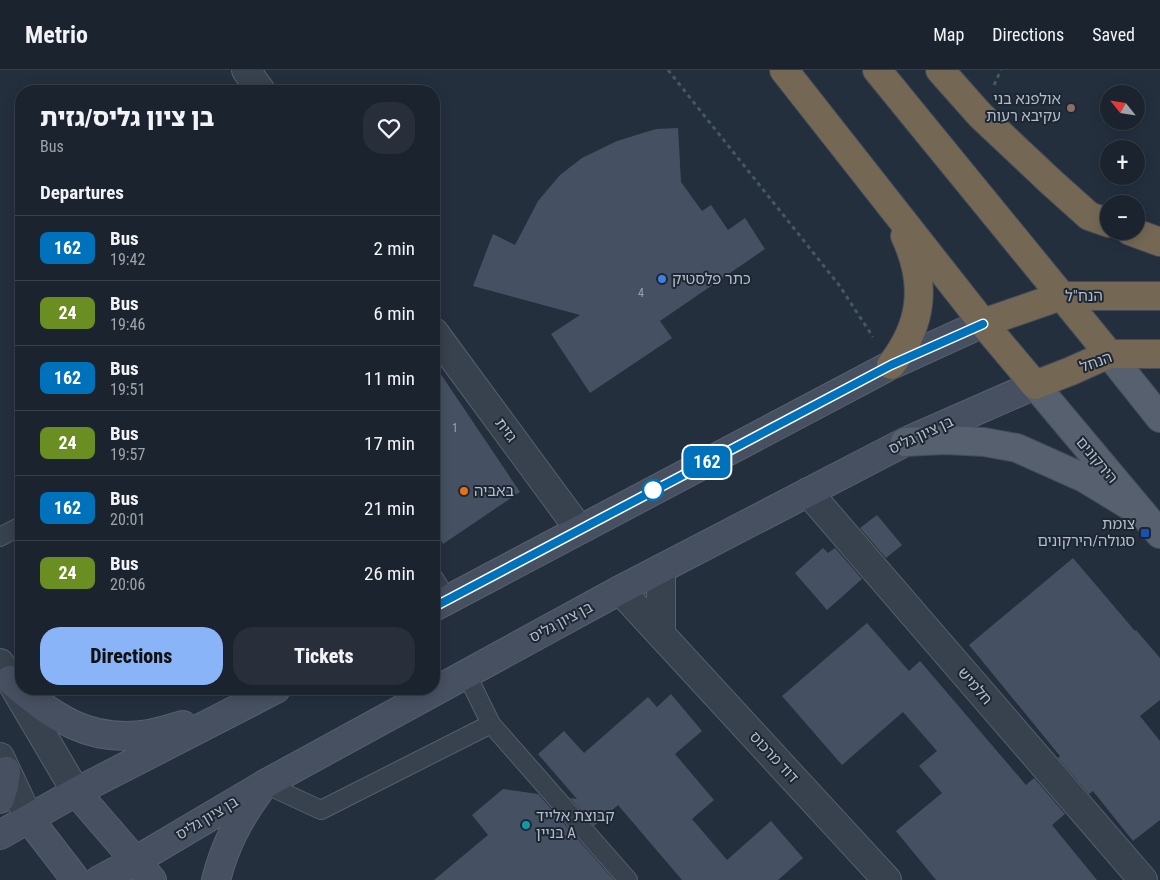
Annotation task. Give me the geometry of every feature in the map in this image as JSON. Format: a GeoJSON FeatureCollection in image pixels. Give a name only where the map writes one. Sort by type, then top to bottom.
{"type":"FeatureCollection","features":[{"type":"Feature","properties":{"kind":"highway"},"geometry":{"type":"LineString","coordinates":[[784,70],[983,324],[1035,385]]}},
{"type":"Feature","properties":{"kind":"highway"},"geometry":{"type":"LineString","coordinates":[[877,70],[1109,354]]}},
{"type":"Feature","properties":{"kind":"highway"},"geometry":{"type":"LineString","coordinates":[[940,70],[980,115],[1050,182],[1089,216],[1100,220]]}},
{"type":"Feature","properties":{"kind":"highway"},"geometry":{"type":"LineString","coordinates":[[891,365],[901,352],[911,332],[918,310],[920,288],[916,265],[894,212]]}},
{"type":"Feature","properties":{"kind":"highway"},"geometry":{"type":"LineString","coordinates":[[1145,236],[1160,242]]}},
{"type":"Feature","properties":{"kind":"highway","name":"הנח\"ל"},"geometry":{"type":"LineString","coordinates":[[983,324],[1061,296],[1160,296]]}},
{"type":"Feature","properties":{"kind":"highway","name":"הנחל"},"geometry":{"type":"LineString","coordinates":[[1035,385],[1109,354],[1160,354]]}},
{"type":"Feature","properties":{"kind":"main road"},"geometry":{"type":"LineString","coordinates":[[1109,354],[1160,418]]}},
{"type":"Feature","properties":{"kind":"main road","name":"הירקונים"},"geometry":{"type":"LineString","coordinates":[[1035,385],[1160,534]]}},
{"type":"Feature","properties":{"kind":"main road"},"geometry":{"type":"LineString","coordinates":[[905,442],[945,440],[984,442],[1017,448],[1084,478],[1140,512]]}},
{"type":"Feature","properties":{"kind":"street"},"geometry":{"type":"LineString","coordinates":[[246,70],[257,85]]}},
{"type":"Feature","properties":{"kind":"street"},"geometry":{"type":"LineString","coordinates":[[440,594],[579,529],[891,365],[983,324]]}},
{"type":"Feature","properties":{"kind":"street","name":"גזית"},"geometry":{"type":"LineString","coordinates":[[440,340],[579,529]]}},
{"type":"Feature","properties":{"kind":"street","name":"בן ציון גליס"},"geometry":{"type":"LineString","coordinates":[[440,687],[620,590],[905,442],[1035,385]]}},
{"type":"Feature","properties":{"kind":"street","name":"חלמיש"},"geometry":{"type":"LineString","coordinates":[[808,492],[1143,880]]}},
{"type":"Feature","properties":{"kind":"street"},"geometry":{"type":"LineString","coordinates":[[661,569],[661,634]]}},
{"type":"Feature","properties":{"kind":"street","name":"דוד מרכוס"},"geometry":{"type":"LineString","coordinates":[[620,590],[887,880]]}},
{"type":"Feature","properties":{"kind":"street"},"geometry":{"type":"LineString","coordinates":[[5,672],[15,681]]}},
{"type":"Feature","properties":{"kind":"street"},"geometry":{"type":"LineString","coordinates":[[5,672],[15,689]]}},
{"type":"Feature","properties":{"kind":"street"},"geometry":{"type":"LineString","coordinates":[[19,695],[76,792],[144,870]]}},
{"type":"Feature","properties":{"kind":"street"},"geometry":{"type":"LineString","coordinates":[[30,695],[47,710],[70,724],[97,733],[122,735],[148,734],[228,713]]}},
{"type":"Feature","properties":{"kind":"street"},"geometry":{"type":"LineString","coordinates":[[0,835],[76,792],[264,695]]}},
{"type":"Feature","properties":{"kind":"street","name":"בן ציון גליס"},"geometry":{"type":"LineString","coordinates":[[99,880],[144,870],[265,784],[426,695]]}},
{"type":"Feature","properties":{"kind":"street"},"geometry":{"type":"LineString","coordinates":[[0,799],[4,786],[3,764]]}},
{"type":"Feature","properties":{"kind":"street"},"geometry":{"type":"LineString","coordinates":[[3,764],[29,819],[76,880]]}},
{"type":"Feature","properties":{"kind":"street"},"geometry":{"type":"LineString","coordinates":[[216,880],[230,835],[246,809],[265,784]]}},
{"type":"Feature","properties":{"kind":"lane"},"geometry":{"type":"LineString","coordinates":[[466,673],[491,724],[628,880]]}},
{"type":"Feature","properties":{"kind":"lane"},"geometry":{"type":"LineString","coordinates":[[265,784],[321,810],[491,724]]}},
{"type":"Feature","properties":{"kind":"path"},"geometry":{"type":"LineString","coordinates":[[668,70],[839,285],[891,365]]}},
{"type":"Feature","properties":{"kind":"building"},"geometry":{"type":"Polygon","coordinates":[[[678,128],[681,182],[702,211],[711,205],[728,230],[745,218],[765,249],[660,321],[672,338],[590,393],[551,334],[580,315],[473,286],[493,234],[515,245],[538,201],[560,175],[582,158],[617,141],[656,129],[678,128]]]}},
{"type":"Feature","properties":{"kind":"building"},"geometry":{"type":"Polygon","coordinates":[[[440,373],[520,492],[443,544],[440,539],[440,373]]]}},
{"type":"Feature","properties":{"kind":"building"},"geometry":{"type":"Polygon","coordinates":[[[877,515],[902,545],[886,558],[860,528],[877,515]]]}},
{"type":"Feature","properties":{"kind":"building"},"geometry":{"type":"Polygon","coordinates":[[[823,548],[828,553],[835,548],[862,579],[827,610],[795,573],[823,548]]]}},
{"type":"Feature","properties":{"kind":"building"},"geometry":{"type":"Polygon","coordinates":[[[1073,558],[1160,658],[1160,700],[1140,716],[1160,741],[1160,820],[1133,841],[1093,791],[1089,794],[1058,758],[1060,756],[969,645],[1073,558]]]}},
{"type":"Feature","properties":{"kind":"building"},"geometry":{"type":"Polygon","coordinates":[[[867,623],[909,671],[920,661],[1026,785],[1034,778],[1065,814],[1052,825],[1097,880],[936,880],[896,831],[942,793],[919,766],[937,751],[903,712],[842,765],[782,696],[867,623]]]}},
{"type":"Feature","properties":{"kind":"building"},"geometry":{"type":"Polygon","coordinates":[[[671,694],[702,731],[675,754],[714,800],[692,819],[727,860],[771,821],[803,858],[778,880],[682,880],[618,805],[594,826],[570,798],[577,799],[538,754],[564,731],[584,753],[648,697],[657,707],[671,694]]]}},
{"type":"Feature","properties":{"kind":"building","name":"קבוצת אלייד בניין A"},"geometry":{"type":"Polygon","coordinates":[[[503,789],[538,794],[614,880],[434,880],[488,835],[472,815],[503,789]]]}},
{"type":"Feature","properties":{"kind":"bus line","name":"162"},"geometry":{"type":"LineString","coordinates":[[440,604],[891,365],[983,324]]}},
{"type":"Feature","properties":{"kind":"place","name":"אולפנא בני עקיבא רעות"},"geometry":{"type":"Point","coordinates":[1071,108]}},
{"type":"Feature","properties":{"kind":"place","name":"כתר פלסטיק"},"geometry":{"type":"Point","coordinates":[662,279]}},
{"type":"Feature","properties":{"kind":"place","name":"באביה"},"geometry":{"type":"Point","coordinates":[464,491]}},
{"type":"Feature","properties":{"kind":"place","name":"צומת סגולה/הירקונים"},"geometry":{"type":"Point","coordinates":[1145,533]}},
{"type":"Feature","properties":{"kind":"place","name":"קבוצת אלייד בניין A"},"geometry":{"type":"Point","coordinates":[526,825]}}]}
